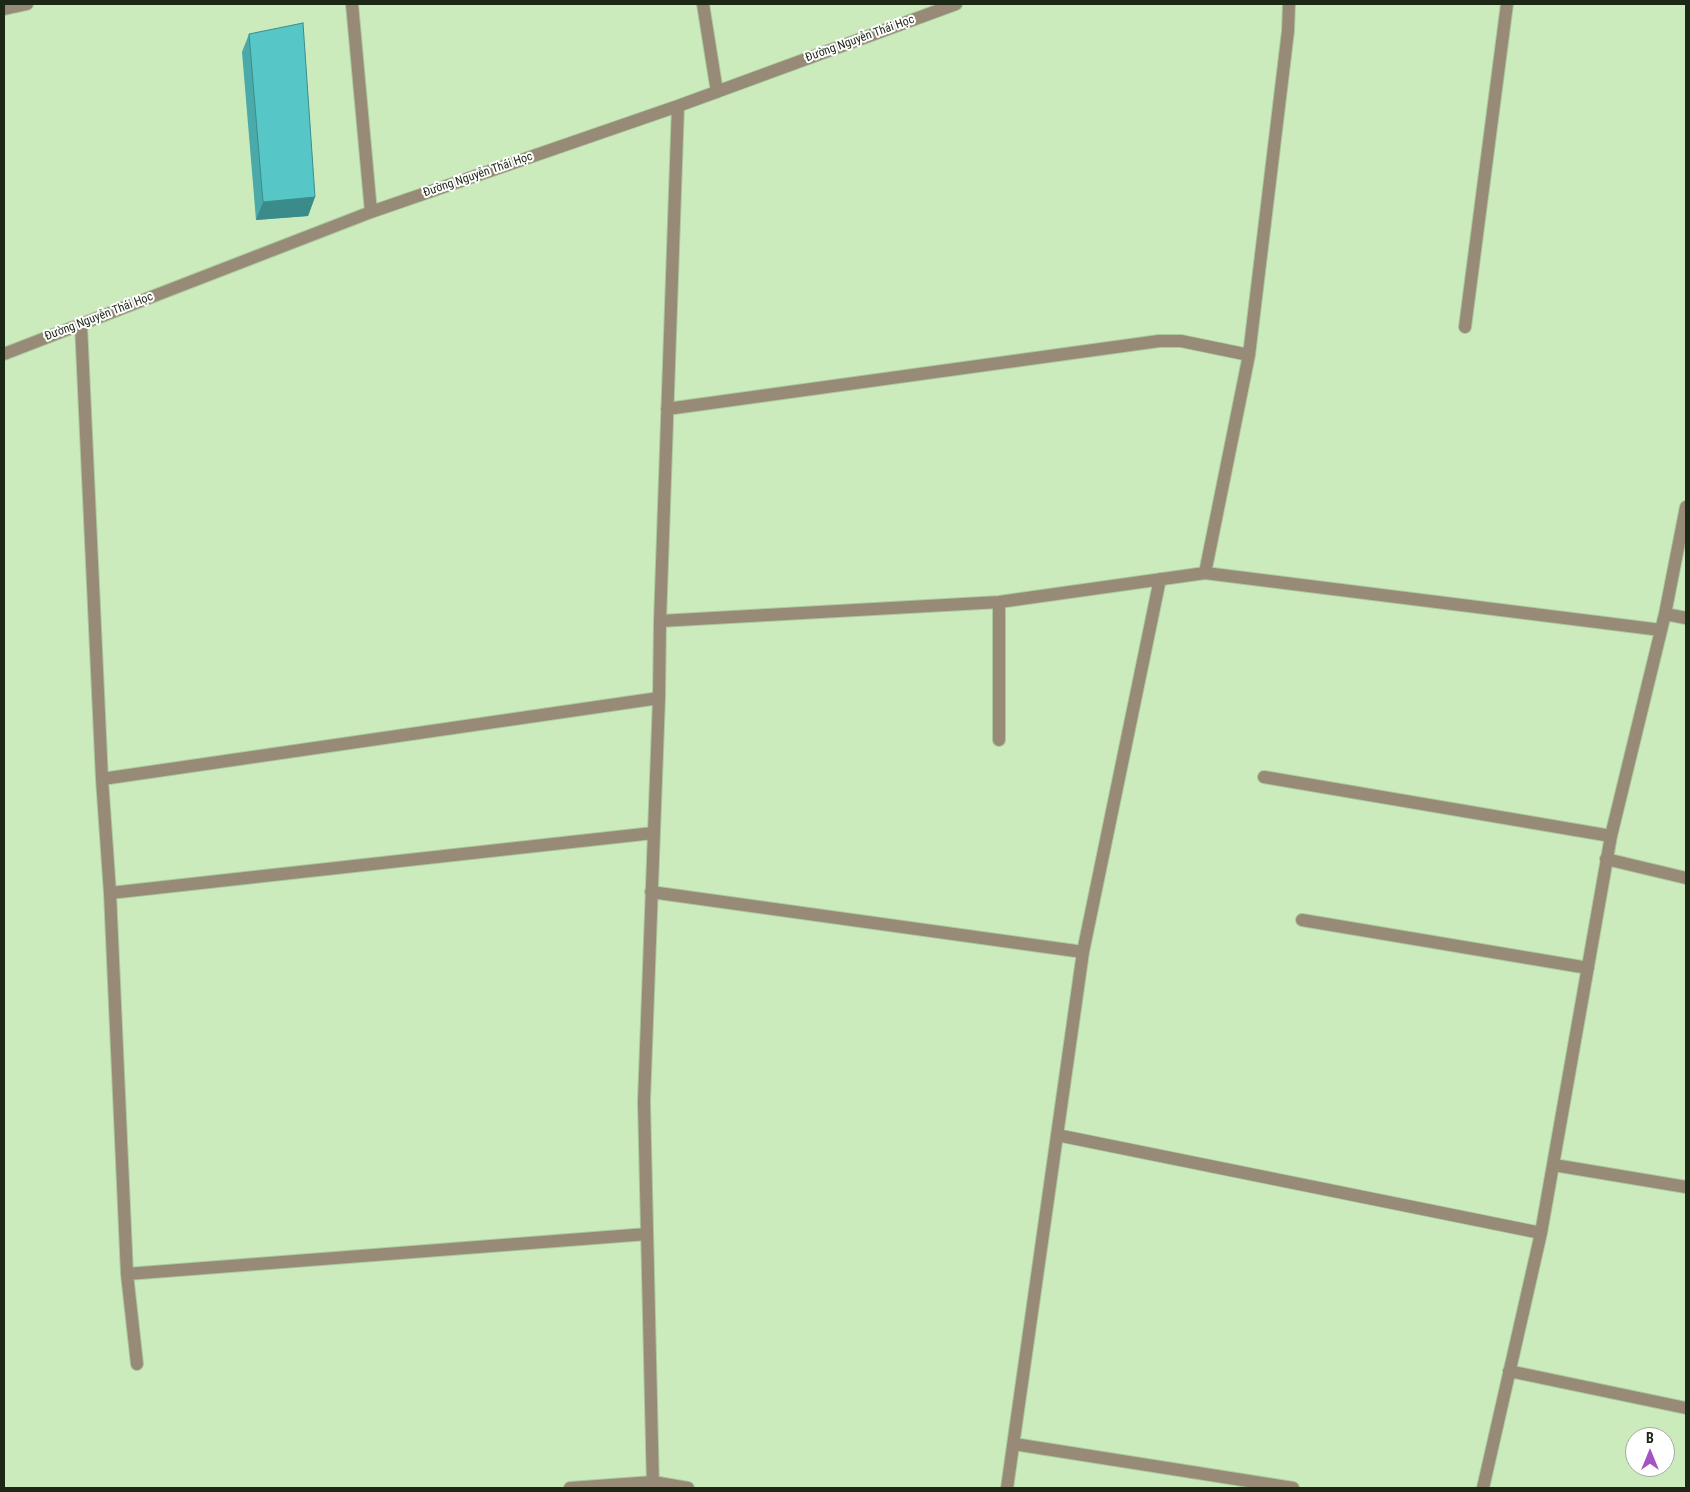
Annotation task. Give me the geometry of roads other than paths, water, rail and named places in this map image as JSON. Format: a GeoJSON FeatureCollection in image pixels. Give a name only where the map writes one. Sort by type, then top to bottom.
{"type":"FeatureCollection","features":[{"type":"Feature","properties":{"kind":"street"},"geometry":{"type":"LineString","coordinates":[[4,9],[27,4]]}},
{"type":"Feature","properties":{"kind":"street"},"geometry":{"type":"LineString","coordinates":[[352,4],[371,212]]}},
{"type":"Feature","properties":{"kind":"street"},"geometry":{"type":"LineString","coordinates":[[703,4],[717,92]]}},
{"type":"Feature","properties":{"kind":"street","name":"Đường Nguyễn Thái Học"},"geometry":{"type":"LineString","coordinates":[[4,354],[371,212],[678,106],[956,4]]}},
{"type":"Feature","properties":{"kind":"street"},"geometry":{"type":"LineString","coordinates":[[1205,573],[1249,355],[1288,31],[1289,4]]}},
{"type":"Feature","properties":{"kind":"street"},"geometry":{"type":"LineString","coordinates":[[1465,327],[1507,4]]}},
{"type":"Feature","properties":{"kind":"street"},"geometry":{"type":"LineString","coordinates":[[653,1485],[644,1100],[678,106]]}},
{"type":"Feature","properties":{"kind":"street"},"geometry":{"type":"LineString","coordinates":[[82,325],[102,779],[110,893],[127,1274],[137,1364]]}},
{"type":"Feature","properties":{"kind":"street"},"geometry":{"type":"LineString","coordinates":[[667,409],[1159,341],[1181,341],[1249,355]]}},
{"type":"Feature","properties":{"kind":"street"},"geometry":{"type":"LineString","coordinates":[[1483,1488],[1541,1233],[1606,859],[1665,614],[1686,507]]}},
{"type":"Feature","properties":{"kind":"street"},"geometry":{"type":"LineString","coordinates":[[660,621],[999,602],[1205,573],[1661,630]]}},
{"type":"Feature","properties":{"kind":"street"},"geometry":{"type":"LineString","coordinates":[[1007,1488],[1083,952],[1160,579]]}},
{"type":"Feature","properties":{"kind":"street"},"geometry":{"type":"LineString","coordinates":[[999,602],[999,740]]}},
{"type":"Feature","properties":{"kind":"street"},"geometry":{"type":"LineString","coordinates":[[1665,614],[1686,618]]}},
{"type":"Feature","properties":{"kind":"street"},"geometry":{"type":"LineString","coordinates":[[102,779],[659,698]]}},
{"type":"Feature","properties":{"kind":"street"},"geometry":{"type":"LineString","coordinates":[[1264,777],[1611,836]]}},
{"type":"Feature","properties":{"kind":"street"},"geometry":{"type":"LineString","coordinates":[[110,893],[653,833]]}},
{"type":"Feature","properties":{"kind":"street"},"geometry":{"type":"LineString","coordinates":[[1606,859],[1686,878]]}},
{"type":"Feature","properties":{"kind":"street"},"geometry":{"type":"LineString","coordinates":[[651,892],[1083,952]]}},
{"type":"Feature","properties":{"kind":"street"},"geometry":{"type":"LineString","coordinates":[[1302,920],[1588,968]]}},
{"type":"Feature","properties":{"kind":"street"},"geometry":{"type":"LineString","coordinates":[[1057,1134],[1541,1233]]}},
{"type":"Feature","properties":{"kind":"street"},"geometry":{"type":"LineString","coordinates":[[1554,1165],[1686,1187]]}},
{"type":"Feature","properties":{"kind":"street"},"geometry":{"type":"LineString","coordinates":[[127,1274],[647,1234]]}},
{"type":"Feature","properties":{"kind":"street"},"geometry":{"type":"LineString","coordinates":[[1509,1371],[1686,1408]]}},
{"type":"Feature","properties":{"kind":"street"},"geometry":{"type":"LineString","coordinates":[[1014,1444],[1293,1488]]}},
{"type":"Feature","properties":{"kind":"street"},"geometry":{"type":"LineString","coordinates":[[570,1488],[653,1485],[688,1488]]}}]}
